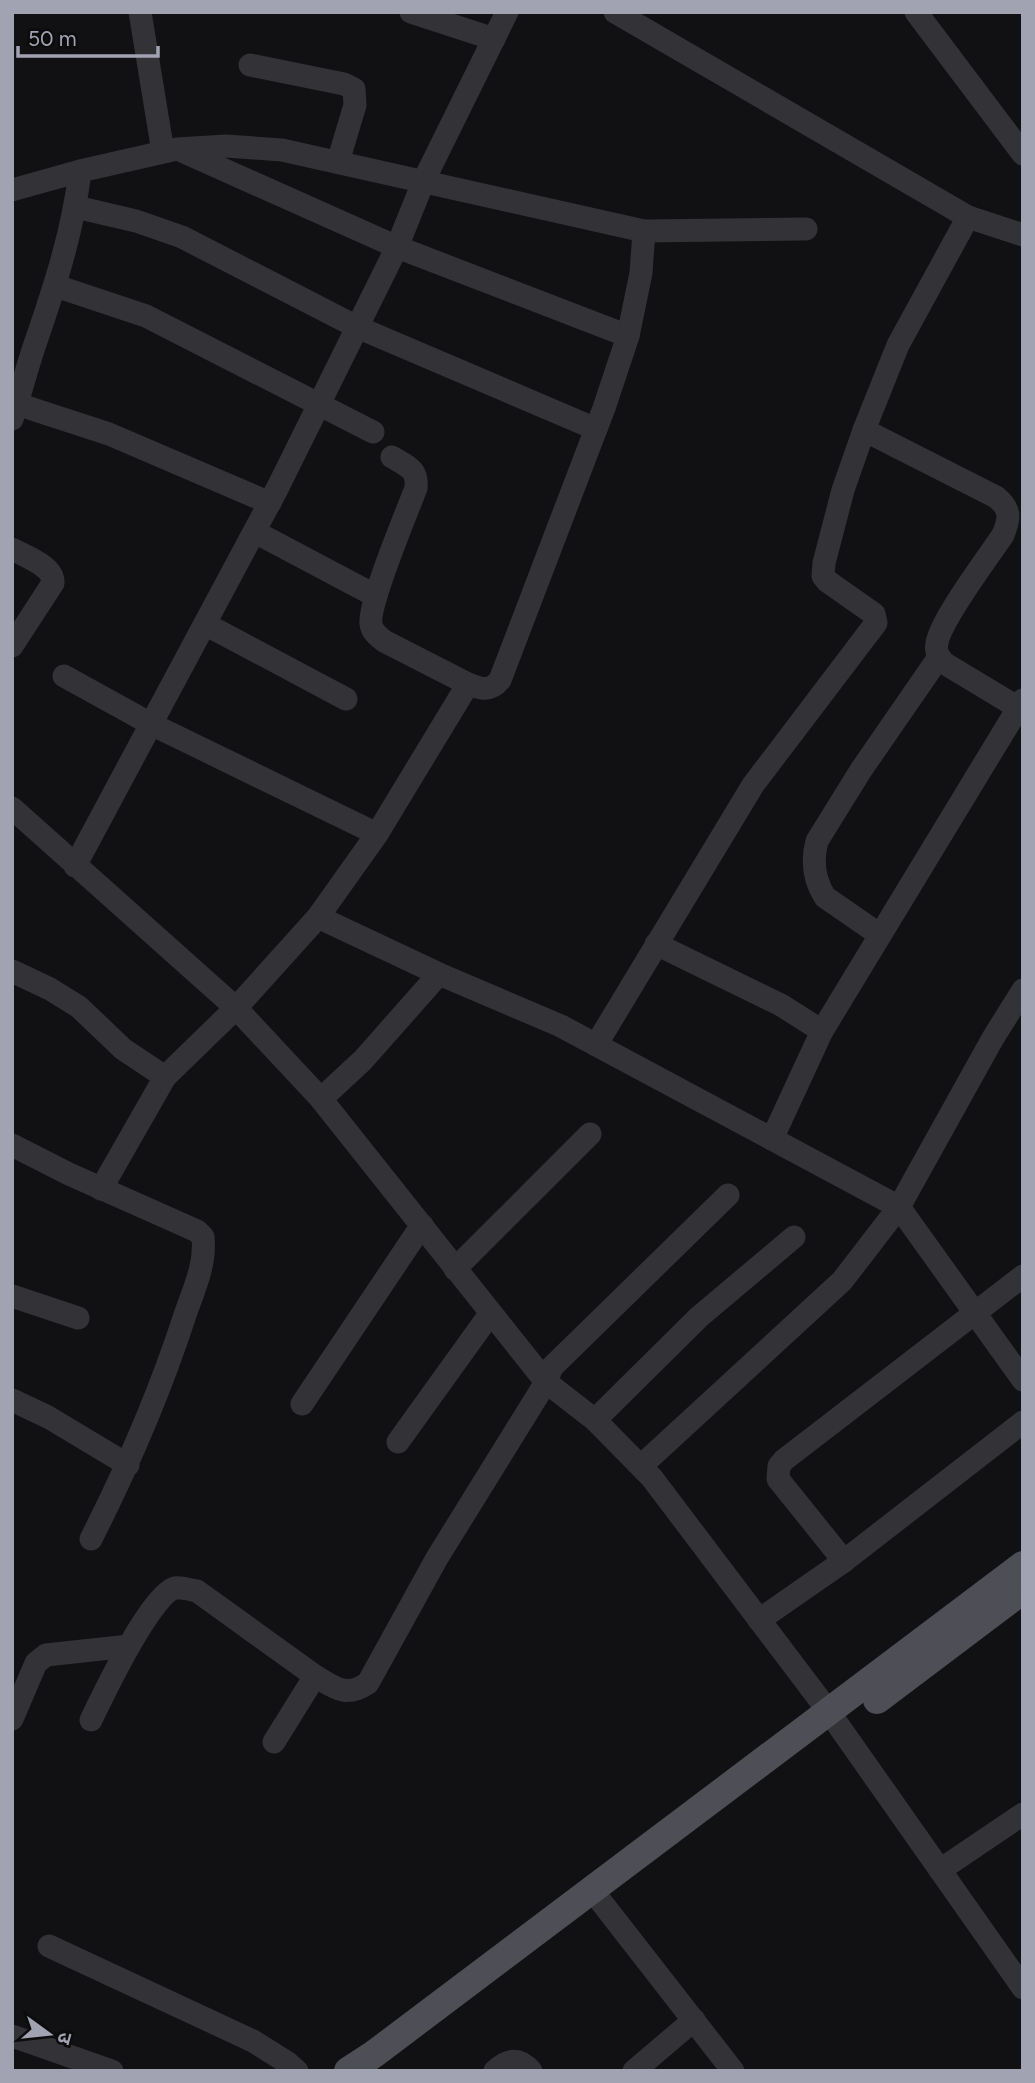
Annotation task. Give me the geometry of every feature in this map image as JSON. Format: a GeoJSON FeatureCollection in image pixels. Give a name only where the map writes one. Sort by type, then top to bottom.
{"type":"FeatureCollection","features":[{"type":"Feature","properties":{"kind":"main road"},"geometry":{"type":"LineString","coordinates":[[834,1720],[1023,1565]]}},
{"type":"Feature","properties":{"kind":"main road"},"geometry":{"type":"LineString","coordinates":[[348,2071],[597,1897],[834,1720],[1023,1590]]}},
{"type":"Feature","properties":{"kind":"main road"},"geometry":{"type":"LineString","coordinates":[[381,2071],[597,1897]]}},
{"type":"Feature","properties":{"kind":"street"},"geometry":{"type":"LineString","coordinates":[[140,12],[170,150]]}},
{"type":"Feature","properties":{"kind":"street"},"geometry":{"type":"LineString","coordinates":[[411,12],[494,39]]}},
{"type":"Feature","properties":{"kind":"street"},"geometry":{"type":"LineString","coordinates":[[75,866],[270,503],[397,247],[424,180],[507,12]]}},
{"type":"Feature","properties":{"kind":"street"},"geometry":{"type":"LineString","coordinates":[[615,12],[968,216],[1023,235]]}},
{"type":"Feature","properties":{"kind":"street"},"geometry":{"type":"LineString","coordinates":[[916,12],[1023,154]]}},
{"type":"Feature","properties":{"kind":"street"},"geometry":{"type":"LineString","coordinates":[[250,65],[344,84],[354,89],[355,105],[338,162]]}},
{"type":"Feature","properties":{"kind":"street"},"geometry":{"type":"LineString","coordinates":[[12,190],[170,150],[251,147],[282,150],[424,180],[644,231],[806,229]]}},
{"type":"Feature","properties":{"kind":"street"},"geometry":{"type":"LineString","coordinates":[[170,150],[397,247],[628,336]]}},
{"type":"Feature","properties":{"kind":"street"},"geometry":{"type":"LineString","coordinates":[[80,171],[76,207],[56,286],[21,356],[15,412],[109,435],[270,503]]}},
{"type":"Feature","properties":{"kind":"street"},"geometry":{"type":"LineString","coordinates":[[76,207],[136,221],[182,237],[356,327],[596,429]]}},
{"type":"Feature","properties":{"kind":"street"},"geometry":{"type":"LineString","coordinates":[[596,1045],[753,785],[876,623],[876,616],[827,582],[823,570],[843,490],[898,345],[968,216]]}},
{"type":"Feature","properties":{"kind":"street"},"geometry":{"type":"LineString","coordinates":[[392,457],[413,469],[416,488],[376,596],[371,624],[378,636],[468,684],[482,689],[490,688],[500,680],[596,429],[628,336],[641,273],[644,231]]}},
{"type":"Feature","properties":{"kind":"street"},"geometry":{"type":"LineString","coordinates":[[56,286],[146,316],[373,432]]}},
{"type":"Feature","properties":{"kind":"street"},"geometry":{"type":"LineString","coordinates":[[864,430],[996,497],[1004,503],[1009,512],[1003,535],[941,629],[937,641],[939,657],[861,770],[817,841],[814,851],[815,873],[825,897],[880,934]]}},
{"type":"Feature","properties":{"kind":"street"},"geometry":{"type":"LineString","coordinates":[[255,532],[376,596]]}},
{"type":"Feature","properties":{"kind":"street"},"geometry":{"type":"LineString","coordinates":[[12,549],[49,570],[54,577],[53,583],[14,641]]}},
{"type":"Feature","properties":{"kind":"street"},"geometry":{"type":"LineString","coordinates":[[205,624],[346,699]]}},
{"type":"Feature","properties":{"kind":"street"},"geometry":{"type":"LineString","coordinates":[[772,1139],[822,1031],[1020,704],[954,669],[939,657]]}},
{"type":"Feature","properties":{"kind":"street"},"geometry":{"type":"LineString","coordinates":[[64,676],[151,724],[377,834]]}},
{"type":"Feature","properties":{"kind":"street"},"geometry":{"type":"LineString","coordinates":[[101,1189],[165,1077],[236,1008],[318,918],[377,834],[468,684]]}},
{"type":"Feature","properties":{"kind":"street"},"geometry":{"type":"LineString","coordinates":[[12,808],[236,1008],[321,1099],[546,1382],[595,1420],[652,1478],[834,1720],[1023,1988]]}},
{"type":"Feature","properties":{"kind":"street"},"geometry":{"type":"LineString","coordinates":[[318,918],[561,1026],[898,1207],[1023,1380]]}},
{"type":"Feature","properties":{"kind":"street"},"geometry":{"type":"LineString","coordinates":[[656,944],[781,1005],[822,1031]]}},
{"type":"Feature","properties":{"kind":"street"},"geometry":{"type":"LineString","coordinates":[[12,971],[79,1007],[123,1049],[165,1077]]}},
{"type":"Feature","properties":{"kind":"street"},"geometry":{"type":"LineString","coordinates":[[321,1099],[363,1060],[439,974]]}},
{"type":"Feature","properties":{"kind":"street"},"geometry":{"type":"LineString","coordinates":[[641,1466],[842,1281],[898,1207],[993,1038],[1014,1027],[1023,990]]}},
{"type":"Feature","properties":{"kind":"street"},"geometry":{"type":"LineString","coordinates":[[455,1269],[590,1134]]}},
{"type":"Feature","properties":{"kind":"street"},"geometry":{"type":"LineString","coordinates":[[12,1145],[101,1189],[197,1231],[203,1237],[203,1262],[164,1380],[128,1465],[91,1539]]}},
{"type":"Feature","properties":{"kind":"street"},"geometry":{"type":"LineString","coordinates":[[91,1720],[129,1646],[164,1595],[174,1588],[197,1591],[315,1676],[349,1692],[368,1682],[437,1558],[546,1382],[552,1367],[729,1195]]}},
{"type":"Feature","properties":{"kind":"street"},"geometry":{"type":"LineString","coordinates":[[302,1404],[422,1225]]}},
{"type":"Feature","properties":{"kind":"street"},"geometry":{"type":"LineString","coordinates":[[595,1420],[699,1317],[794,1237]]}},
{"type":"Feature","properties":{"kind":"street"},"geometry":{"type":"LineString","coordinates":[[844,1561],[778,1479],[779,1466],[1023,1276]]}},
{"type":"Feature","properties":{"kind":"street"},"geometry":{"type":"LineString","coordinates":[[12,1296],[78,1318]]}},
{"type":"Feature","properties":{"kind":"street"},"geometry":{"type":"LineString","coordinates":[[398,1441],[490,1314]]}},
{"type":"Feature","properties":{"kind":"street"},"geometry":{"type":"LineString","coordinates":[[12,1400],[48,1417],[128,1465]]}},
{"type":"Feature","properties":{"kind":"street"},"geometry":{"type":"LineString","coordinates":[[759,1619],[844,1561],[1023,1422]]}},
{"type":"Feature","properties":{"kind":"street"},"geometry":{"type":"LineString","coordinates":[[12,1720],[36,1663],[46,1655],[129,1646]]}},
{"type":"Feature","properties":{"kind":"street"},"geometry":{"type":"LineString","coordinates":[[274,1742],[315,1676]]}},
{"type":"Feature","properties":{"kind":"street"},"geometry":{"type":"LineString","coordinates":[[940,1870],[1023,1814]]}},
{"type":"Feature","properties":{"kind":"street"},"geometry":{"type":"LineString","coordinates":[[597,1897],[733,2071]]}},
{"type":"Feature","properties":{"kind":"street"},"geometry":{"type":"LineString","coordinates":[[49,1946],[253,2041],[297,2071]]}},
{"type":"Feature","properties":{"kind":"street"},"geometry":{"type":"LineString","coordinates":[[634,2071],[694,2020]]}},
{"type":"Feature","properties":{"kind":"street"},"geometry":{"type":"LineString","coordinates":[[12,2036],[112,2071]]}},
{"type":"Feature","properties":{"kind":"street"},"geometry":{"type":"LineString","coordinates":[[495,2071],[512,2060],[518,2060],[531,2071]]}}]}
